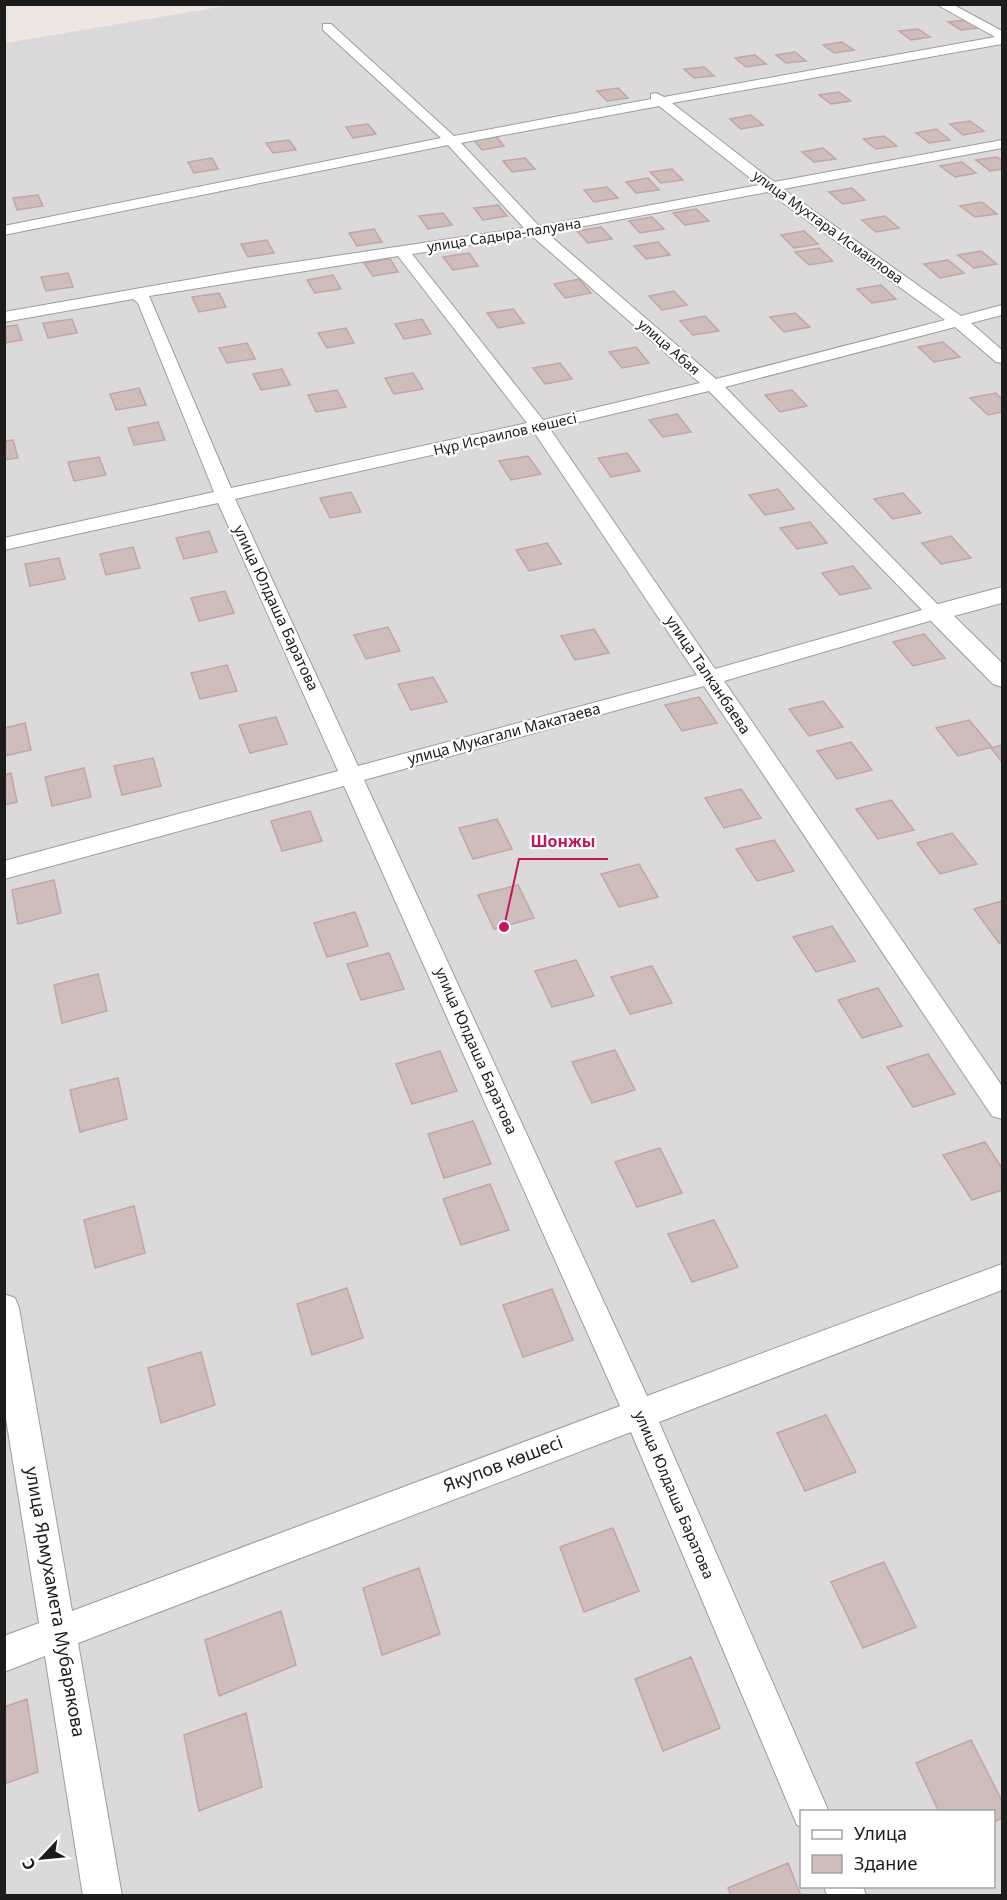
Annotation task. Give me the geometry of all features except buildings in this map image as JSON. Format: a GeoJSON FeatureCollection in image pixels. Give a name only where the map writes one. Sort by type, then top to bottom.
{"type":"FeatureCollection","features":[{"type":"Feature","properties":{"kind":"street"},"geometry":{"type":"LineString","coordinates":[[942,4],[1002,38]]}},
{"type":"Feature","properties":{"kind":"street","name":"улица Абая"},"geometry":{"type":"LineString","coordinates":[[327,27],[452,141],[535,231],[713,385],[1002,678]]}},
{"type":"Feature","properties":{"kind":"street"},"geometry":{"type":"LineString","coordinates":[[4,231],[658,99],[1002,38]]}},
{"type":"Feature","properties":{"kind":"street","name":"улица Мухтара Исмаилова"},"geometry":{"type":"LineString","coordinates":[[658,99],[772,188],[958,321],[1002,358]]}},
{"type":"Feature","properties":{"kind":"street","name":"улица Садыра-палуана"},"geometry":{"type":"LineString","coordinates":[[4,317],[535,231],[1000,146]]}},
{"type":"Feature","properties":{"kind":"street","name":"улица Талканбаева"},"geometry":{"type":"LineString","coordinates":[[402,251],[539,426],[1002,1108]]}},
{"type":"Feature","properties":{"kind":"street","name":"улица Юлдаша Баратова"},"geometry":{"type":"LineString","coordinates":[[136,294],[145,301],[225,497],[639,1413],[809,1810]]}},
{"type":"Feature","properties":{"kind":"street","name":"Нұр Исраилов көшесі"},"geometry":{"type":"LineString","coordinates":[[4,544],[539,426],[713,385],[1002,310]]}},
{"type":"Feature","properties":{"kind":"street","name":"улица Мукагали Макатаева"},"geometry":{"type":"LineString","coordinates":[[4,870],[710,678],[1002,595]]}},
{"type":"Feature","properties":{"kind":"street","name":"Якупов көшесі"},"geometry":{"type":"LineString","coordinates":[[4,1654],[1002,1277]]}},
{"type":"Feature","properties":{"kind":"street","name":"улица Ярмухамета Мубарякова"},"geometry":{"type":"LineString","coordinates":[[4,1308],[61,1633],[103,1896]]}},
{"type":"Feature","properties":{"kind":"shaded area"},"geometry":{"type":"Polygon","coordinates":[[[238,4],[1002,5],[1002,1895],[5,1896],[5,43],[238,4]]]}},
{"type":"Feature","properties":{"kind":"place","name":"Шонжы"},"geometry":{"type":"Point","coordinates":[504,927]}}]}
